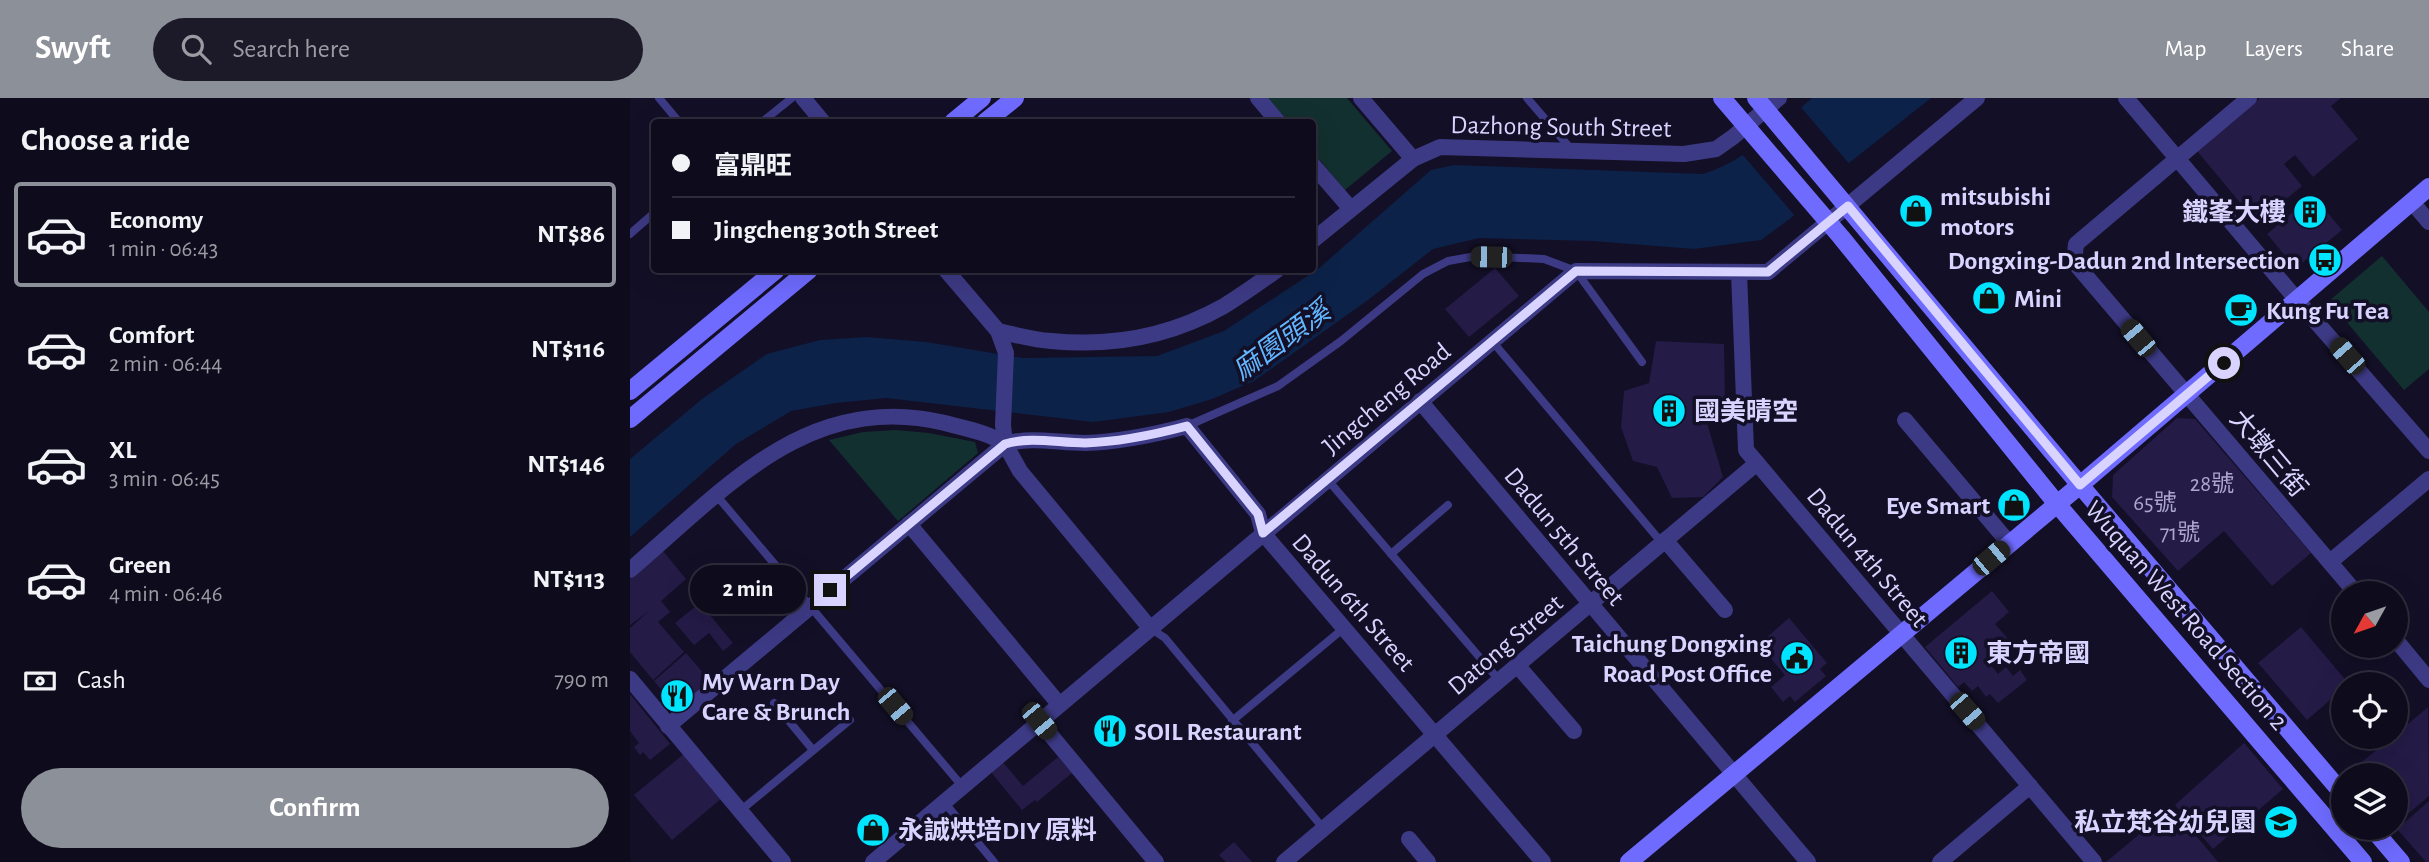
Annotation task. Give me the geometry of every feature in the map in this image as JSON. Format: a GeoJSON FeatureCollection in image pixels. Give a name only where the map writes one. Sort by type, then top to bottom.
{"type":"FeatureCollection","features":[{"type":"Feature","properties":{"kind":"main road"},"geometry":{"type":"LineString","coordinates":[[957,119],[982,98]]}},
{"type":"Feature","properties":{"kind":"main road"},"geometry":{"type":"LineString","coordinates":[[989,119],[1015,98]]}},
{"type":"Feature","properties":{"kind":"main road","name":"Wuquan West Road Section 2"},"geometry":{"type":"LineString","coordinates":[[1722,98],[1828,223],[2057,504],[2363,862]]}},
{"type":"Feature","properties":{"kind":"main road","name":"Wuquan West Road Section 2"},"geometry":{"type":"LineString","coordinates":[[1770,107],[1834,189],[2080,485],[2331,780]]}},
{"type":"Feature","properties":{"kind":"main road"},"geometry":{"type":"LineString","coordinates":[[1629,862],[2080,485],[2429,187]]}},
{"type":"Feature","properties":{"kind":"main road"},"geometry":{"type":"LineString","coordinates":[[630,391],[772,273]]}},
{"type":"Feature","properties":{"kind":"main road"},"geometry":{"type":"LineString","coordinates":[[630,419],[805,273]]}},
{"type":"Feature","properties":{"kind":"main road"},"geometry":{"type":"LineString","coordinates":[[2382,840],[2401,862]]}},
{"type":"Feature","properties":{"kind":"street"},"geometry":{"type":"LineString","coordinates":[[803,98],[820,119]]}},
{"type":"Feature","properties":{"kind":"street"},"geometry":{"type":"LineString","coordinates":[[1258,98],[1276,119]]}},
{"type":"Feature","properties":{"kind":"street"},"geometry":{"type":"LineString","coordinates":[[1361,98],[1413,159]]}},
{"type":"Feature","properties":{"kind":"street"},"geometry":{"type":"LineString","coordinates":[[1576,271],[1768,272],[1977,98]]}},
{"type":"Feature","properties":{"kind":"street"},"geometry":{"type":"LineString","coordinates":[[2126,98],[2429,451]]}},
{"type":"Feature","properties":{"kind":"street"},"geometry":{"type":"LineString","coordinates":[[2177,158],[2249,98]]}},
{"type":"Feature","properties":{"kind":"street","name":"Dazhong South Street"},"geometry":{"type":"LineString","coordinates":[[1316,238],[1413,159],[1440,147],[1684,154],[1716,149],[1751,133],[1770,107]]}},
{"type":"Feature","properties":{"kind":"street","name":"大墩三街"},"geometry":{"type":"LineString","coordinates":[[2177,158],[2076,244],[2074,262],[2346,581]]}},
{"type":"Feature","properties":{"kind":"street"},"geometry":{"type":"LineString","coordinates":[[1316,169],[1350,209]]}},
{"type":"Feature","properties":{"kind":"street"},"geometry":{"type":"LineString","coordinates":[[2412,202],[2429,222]]}},
{"type":"Feature","properties":{"kind":"street","name":"Jingcheng Road"},"geometry":{"type":"LineString","coordinates":[[873,862],[1576,271]]}},
{"type":"Feature","properties":{"kind":"street"},"geometry":{"type":"LineString","coordinates":[[949,273],[998,331],[1006,353],[1003,425],[1005,444],[1020,471],[1150,628]]}},
{"type":"Feature","properties":{"kind":"street"},"geometry":{"type":"LineString","coordinates":[[998,331],[1051,341],[1097,343],[1150,337],[1224,306],[1273,273]]}},
{"type":"Feature","properties":{"kind":"street","name":"Dadun 4th Street"},"geometry":{"type":"LineString","coordinates":[[1739,273],[1746,450],[2094,862]]}},
{"type":"Feature","properties":{"kind":"street","name":"Dadun 5th Street"},"geometry":{"type":"LineString","coordinates":[[1420,401],[1808,862]]}},
{"type":"Feature","properties":{"kind":"street"},"geometry":{"type":"LineString","coordinates":[[630,570],[756,463],[801,436],[861,418],[888,415],[926,419],[991,435],[1005,444]]}},
{"type":"Feature","properties":{"kind":"street"},"geometry":{"type":"LineString","coordinates":[[1905,420],[2009,543]]}},
{"type":"Feature","properties":{"kind":"street"},"geometry":{"type":"LineString","coordinates":[[668,726],[1005,444],[1020,439],[1085,443],[1144,437],[1187,426]]}},
{"type":"Feature","properties":{"kind":"street","name":"Dadun 6th Street"},"geometry":{"type":"LineString","coordinates":[[1187,426],[1258,514],[1263,533],[1543,862]]}},
{"type":"Feature","properties":{"kind":"street","name":"Datong Street"},"geometry":{"type":"LineString","coordinates":[[1284,862],[1757,463]]}},
{"type":"Feature","properties":{"kind":"street"},"geometry":{"type":"LineString","coordinates":[[2330,562],[2429,479]]}},
{"type":"Feature","properties":{"kind":"street"},"geometry":{"type":"LineString","coordinates":[[909,524],[1059,704]]}},
{"type":"Feature","properties":{"kind":"street"},"geometry":{"type":"LineString","coordinates":[[1663,542],[1725,610]]}},
{"type":"Feature","properties":{"kind":"street"},"geometry":{"type":"LineString","coordinates":[[2408,655],[2429,680]]}},
{"type":"Feature","properties":{"kind":"street"},"geometry":{"type":"LineString","coordinates":[[1517,665],[1574,731]]}},
{"type":"Feature","properties":{"kind":"street"},"geometry":{"type":"LineString","coordinates":[[630,679],[783,862]]}},
{"type":"Feature","properties":{"kind":"street"},"geometry":{"type":"LineString","coordinates":[[1039,721],[1156,862]]}},
{"type":"Feature","properties":{"kind":"street"},"geometry":{"type":"LineString","coordinates":[[1940,862],[2030,786]]}},
{"type":"Feature","properties":{"kind":"street"},"geometry":{"type":"LineString","coordinates":[[1409,839],[1428,862]]}},
{"type":"Feature","properties":{"kind":"lane"},"geometry":{"type":"LineString","coordinates":[[659,98],[676,119]]}},
{"type":"Feature","properties":{"kind":"lane"},"geometry":{"type":"LineString","coordinates":[[766,119],[792,98]]}},
{"type":"Feature","properties":{"kind":"lane"},"geometry":{"type":"LineString","coordinates":[[1527,98],[1571,150]]}},
{"type":"Feature","properties":{"kind":"lane"},"geometry":{"type":"LineString","coordinates":[[630,234],[651,216]]}},
{"type":"Feature","properties":{"kind":"lane"},"geometry":{"type":"LineString","coordinates":[[1187,426],[1278,386],[1342,341],[1423,274],[1448,261],[1476,256],[1544,258],[1576,271],[1642,362]]}},
{"type":"Feature","properties":{"kind":"lane"},"geometry":{"type":"LineString","coordinates":[[1492,341],[1663,542]]}},
{"type":"Feature","properties":{"kind":"lane"},"geometry":{"type":"LineString","coordinates":[[1327,479],[1499,680]]}},
{"type":"Feature","properties":{"kind":"lane"},"geometry":{"type":"LineString","coordinates":[[717,496],[962,786]]}},
{"type":"Feature","properties":{"kind":"lane"},"geometry":{"type":"LineString","coordinates":[[1391,554],[1448,505]]}},
{"type":"Feature","properties":{"kind":"lane"},"geometry":{"type":"LineString","coordinates":[[1150,628],[1165,638],[1324,828]]}},
{"type":"Feature","properties":{"kind":"lane"},"geometry":{"type":"LineString","coordinates":[[1232,721],[1344,628]]}},
{"type":"Feature","properties":{"kind":"lane"},"geometry":{"type":"LineString","coordinates":[[774,703],[813,750]]}},
{"type":"Feature","properties":{"kind":"lane"},"geometry":{"type":"LineString","coordinates":[[740,811],[850,720]]}},
{"type":"Feature","properties":{"kind":"lane"},"geometry":{"type":"LineString","coordinates":[[944,802],[994,862]]}},
{"type":"Feature","properties":{"kind":"green space"},"geometry":{"type":"Polygon","coordinates":[[[1267,98],[1347,98],[1392,151],[1345,190],[1316,156],[1316,119],[1285,119],[1267,98]]]}},
{"type":"Feature","properties":{"kind":"green space"},"geometry":{"type":"Polygon","coordinates":[[[2382,256],[2429,312],[2429,369],[2404,390],[2329,301],[2382,256]]]}},
{"type":"Feature","properties":{"kind":"green space"},"geometry":{"type":"Polygon","coordinates":[[[896,430],[975,442],[978,453],[898,521],[829,440],[863,432],[896,430]]]}},
{"type":"Feature","properties":{"kind":"water","name":"麻園頭溪"},"geometry":{"type":"Polygon","coordinates":[[[1812,98],[1931,98],[1849,163],[1792,217],[1761,240],[1694,249],[1593,241],[1479,238],[1433,249],[1368,300],[1254,381],[1212,399],[1169,412],[1093,422],[886,398],[791,411],[736,444],[630,537],[630,459],[702,399],[767,354],[820,340],[867,337],[926,342],[1023,358],[1157,356],[1224,331],[1312,273],[1316,273],[1431,170],[1454,165],[1703,174],[1733,161],[1774,131],[1812,98]]]}},
{"type":"Feature","properties":{"kind":"pier"},"geometry":{"type":"Polygon","coordinates":[[[1799,105],[1851,166],[1796,217],[1742,154],[1799,105]]]}},
{"type":"Feature","properties":{"kind":"building"},"geometry":{"type":"Polygon","coordinates":[[[2260,98],[2341,98],[2331,106],[2358,139],[2313,177],[2295,155],[2284,164],[2302,186],[2257,223],[2197,151],[2260,98]]]}},
{"type":"Feature","properties":{"kind":"building","name":"鐵峯大樓"},"geometry":{"type":"Polygon","coordinates":[[[2313,195],[2342,230],[2302,263],[2291,263],[2267,234],[2313,195]]]}},
{"type":"Feature","properties":{"kind":"building"},"geometry":{"type":"Polygon","coordinates":[[[1495,268],[1519,296],[1469,337],[1445,309],[1495,268]]]}},
{"type":"Feature","properties":{"kind":"building","name":"國美晴空"},"geometry":{"type":"Polygon","coordinates":[[[1656,341],[1724,344],[1725,400],[1707,423],[1723,477],[1703,497],[1672,498],[1657,467],[1633,461],[1621,427],[1624,391],[1649,383],[1656,341]]]}},
{"type":"Feature","properties":{"kind":"building"},"geometry":{"type":"Polygon","coordinates":[[[2177,418],[2195,419],[2311,553],[2272,586],[2224,531],[2178,571],[2112,497],[2113,475],[2177,418]]]}},
{"type":"Feature","properties":{"kind":"building"},"geometry":{"type":"Polygon","coordinates":[[[663,551],[686,579],[661,601],[670,612],[658,622],[684,652],[653,680],[630,652],[630,628],[649,611],[630,625],[630,579],[663,551]]]}},
{"type":"Feature","properties":{"kind":"building","name":"東方帝國"},"geometry":{"type":"Polygon","coordinates":[[[1992,591],[2009,612],[1995,624],[2009,640],[1986,659],[1998,674],[2006,667],[2013,676],[2020,670],[2027,680],[1998,703],[1990,694],[1986,697],[1978,686],[1972,691],[1964,682],[1958,687],[1925,647],[1992,591]]]}},
{"type":"Feature","properties":{"kind":"building"},"geometry":{"type":"Polygon","coordinates":[[[700,603],[733,643],[723,651],[709,633],[694,645],[675,623],[700,603]]]}},
{"type":"Feature","properties":{"kind":"building","name":"Taichung Dongxing Road Post Office"},"geometry":{"type":"Polygon","coordinates":[[[1789,618],[1827,663],[1820,669],[1826,676],[1795,702],[1790,696],[1783,702],[1771,687],[1785,675],[1766,653],[1773,647],[1766,638],[1789,618]]]}},
{"type":"Feature","properties":{"kind":"building"},"geometry":{"type":"Polygon","coordinates":[[[2301,627],[2339,672],[2331,672],[2331,699],[2307,720],[2258,663],[2301,627]]]}},
{"type":"Feature","properties":{"kind":"building"},"geometry":{"type":"Polygon","coordinates":[[[686,653],[711,682],[680,704],[671,701],[654,681],[686,653]]]}},
{"type":"Feature","properties":{"kind":"building"},"geometry":{"type":"Polygon","coordinates":[[[630,694],[670,744],[650,760],[643,752],[640,755],[634,747],[639,743],[630,731],[630,694]]]}},
{"type":"Feature","properties":{"kind":"building"},"geometry":{"type":"Polygon","coordinates":[[[2428,707],[2429,796],[2408,814],[2408,763],[2361,763],[2378,749],[2408,749],[2408,724],[2428,707]]]}},
{"type":"Feature","properties":{"kind":"building"},"geometry":{"type":"Polygon","coordinates":[[[2244,743],[2283,789],[2213,849],[2175,805],[2244,743]]]}},
{"type":"Feature","properties":{"kind":"building"},"geometry":{"type":"Polygon","coordinates":[[[685,753],[722,798],[672,840],[634,795],[685,753]]]}},
{"type":"Feature","properties":{"kind":"building"},"geometry":{"type":"Polygon","coordinates":[[[1058,757],[1072,773],[1037,802],[1035,800],[1022,810],[990,771],[1002,761],[1023,786],[1058,757]]]}},
{"type":"Feature","properties":{"kind":"building"},"geometry":{"type":"Polygon","coordinates":[[[2429,801],[2429,862],[2426,862],[2407,840],[2408,819],[2429,801]]]}},
{"type":"Feature","properties":{"kind":"building"},"geometry":{"type":"Polygon","coordinates":[[[2172,807],[2218,862],[2106,862],[2172,807]]]}},
{"type":"Feature","properties":{"kind":"building"},"geometry":{"type":"Polygon","coordinates":[[[1234,842],[1252,862],[1226,862],[1219,855],[1234,842]]]}},
{"type":"Feature","properties":{"kind":"place","name":"mitsubishi motors"},"geometry":{"type":"Point","coordinates":[1916,211]}},
{"type":"Feature","properties":{"kind":"place","name":"鐵峯大樓"},"geometry":{"type":"Point","coordinates":[2310,212]}},
{"type":"Feature","properties":{"kind":"place","name":"Dongxing-Dadun 2nd Intersection"},"geometry":{"type":"Point","coordinates":[2325,260]}},
{"type":"Feature","properties":{"kind":"place","name":"Mini"},"geometry":{"type":"Point","coordinates":[1989,298]}},
{"type":"Feature","properties":{"kind":"place","name":"Kung Fu Tea"},"geometry":{"type":"Point","coordinates":[2241,310]}},
{"type":"Feature","properties":{"kind":"place","name":"國美晴空"},"geometry":{"type":"Point","coordinates":[1669,411]}},
{"type":"Feature","properties":{"kind":"place","name":"Eye Smart"},"geometry":{"type":"Point","coordinates":[2014,505]}},
{"type":"Feature","properties":{"kind":"place","name":"東方帝國"},"geometry":{"type":"Point","coordinates":[1961,653]}},
{"type":"Feature","properties":{"kind":"place","name":"Taichung Dongxing Road Post Office"},"geometry":{"type":"Point","coordinates":[1797,658]}},
{"type":"Feature","properties":{"kind":"place","name":"My Warn Day Care & Brunch"},"geometry":{"type":"Point","coordinates":[677,696]}},
{"type":"Feature","properties":{"kind":"place","name":"SOIL Restaurant"},"geometry":{"type":"Point","coordinates":[1110,731]}},
{"type":"Feature","properties":{"kind":"place","name":"私立梵谷幼兒園"},"geometry":{"type":"Point","coordinates":[2281,822]}},
{"type":"Feature","properties":{"kind":"place","name":"永誠烘培DIY 原料"},"geometry":{"type":"Point","coordinates":[873,830]}},
{"type":"Feature","properties":{"kind":"route"},"geometry":{"type":"LineString","coordinates":[[830,590],[1005,444],[1020,439],[1085,443],[1144,437],[1187,426],[1258,514],[1263,533],[1576,271],[1768,272],[1848,206],[2080,485],[2224,363]]}}]}
